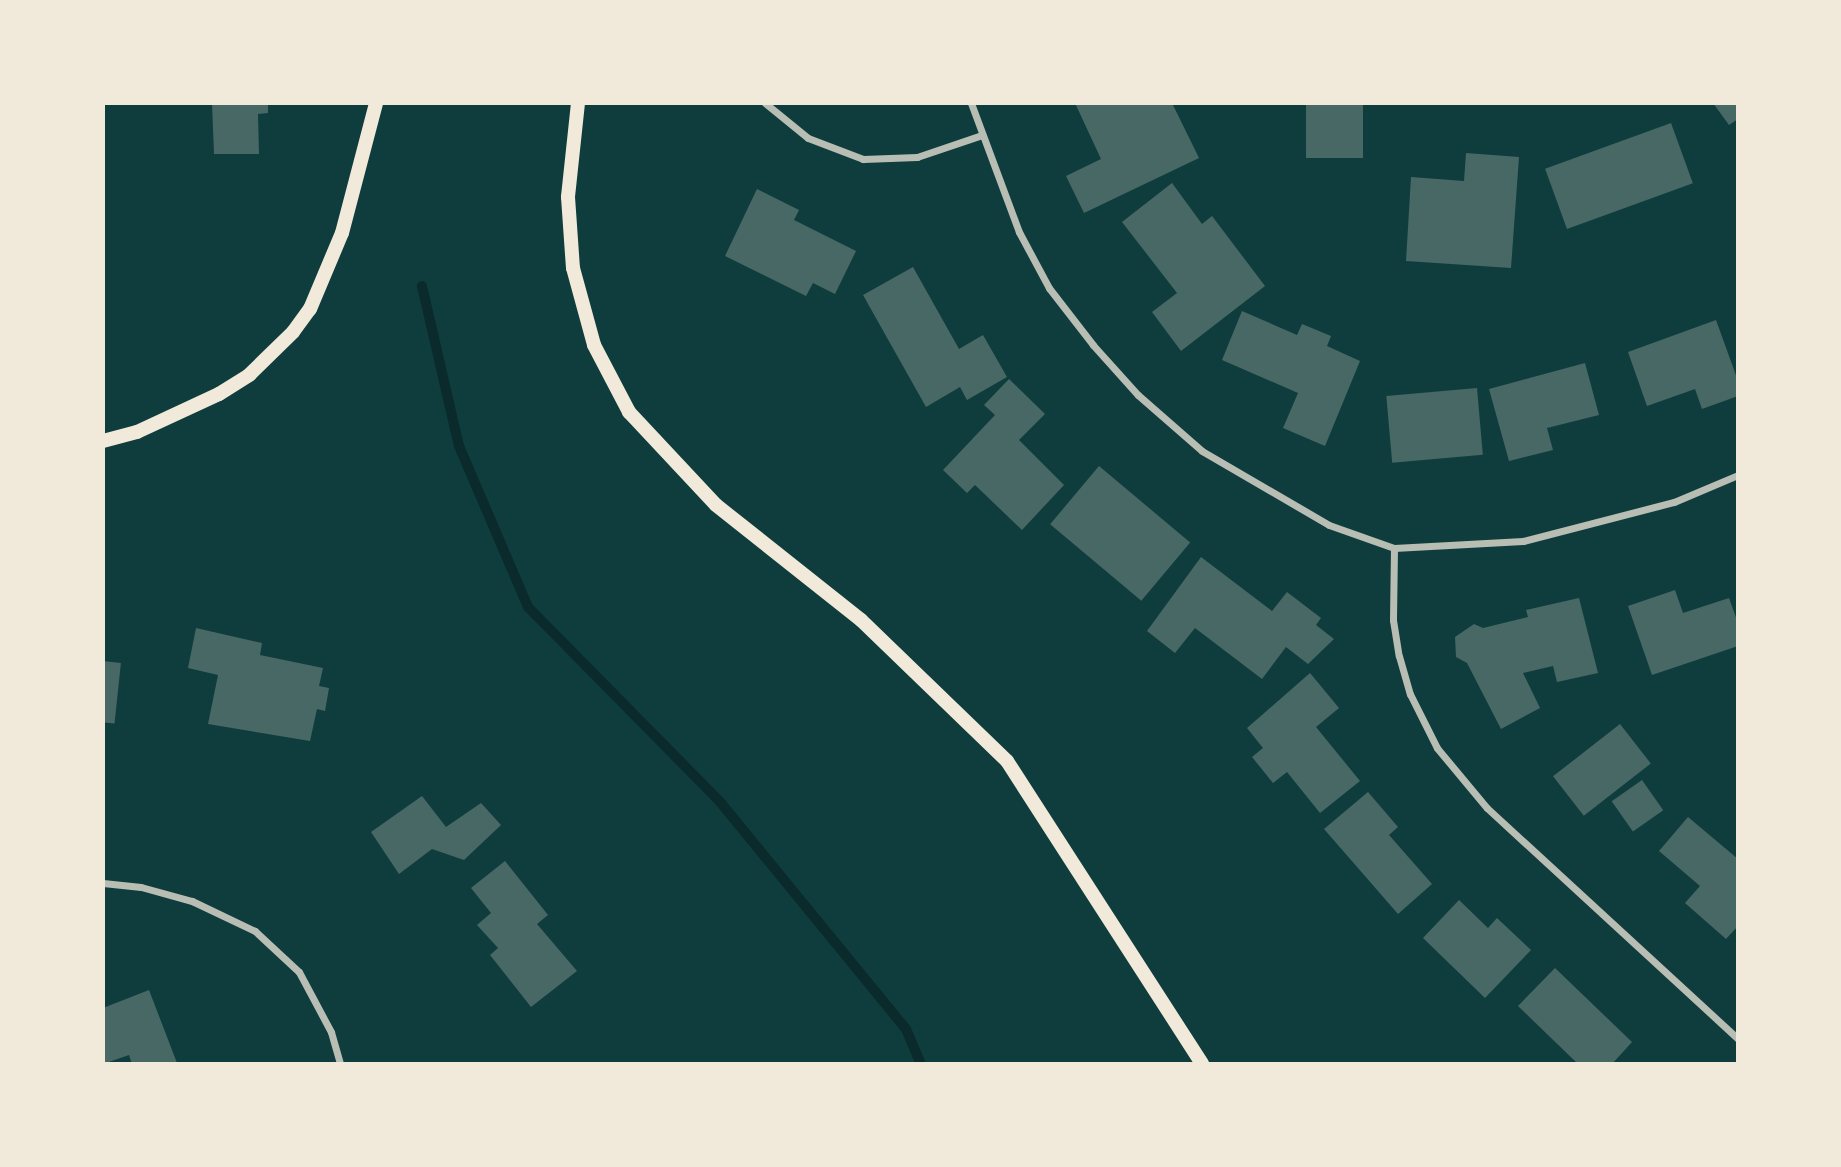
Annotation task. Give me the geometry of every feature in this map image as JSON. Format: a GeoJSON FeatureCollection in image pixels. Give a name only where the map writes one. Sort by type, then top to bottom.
{"type":"FeatureCollection","features":[{"type":"Feature","properties":{"kind":"main road"},"geometry":{"type":"LineString","coordinates":[[103,442],[137,432],[219,394],[249,375],[293,332],[310,309],[342,233],[376,103]]}},
{"type":"Feature","properties":{"kind":"main road"},"geometry":{"type":"LineString","coordinates":[[578,103],[568,197],[573,268],[594,345],[629,412],[716,505],[861,620],[1007,761],[1202,1064]]}},
{"type":"Feature","properties":{"kind":"street"},"geometry":{"type":"LineString","coordinates":[[765,103],[808,138],[863,159],[917,156],[982,135]]}},
{"type":"Feature","properties":{"kind":"street"},"geometry":{"type":"LineString","coordinates":[[971,103],[1019,232],[1049,288],[1138,396],[1202,451],[1268,493],[1329,525],[1394,548],[1523,541],[1674,502],[1738,475]]}},
{"type":"Feature","properties":{"kind":"street"},"geometry":{"type":"LineString","coordinates":[[1394,548],[1394,620],[1399,656],[1413,703],[1437,748],[1487,808],[1738,1039]]}},
{"type":"Feature","properties":{"kind":"street"},"geometry":{"type":"LineString","coordinates":[[103,883],[141,887],[192,901],[255,931],[299,972],[331,1032],[340,1064]]}},
{"type":"Feature","properties":{"kind":"building"},"geometry":{"type":"Polygon","coordinates":[[[212,103],[268,103],[268,113],[258,114],[259,154],[214,154],[212,103]]]}},
{"type":"Feature","properties":{"kind":"building"},"geometry":{"type":"Polygon","coordinates":[[[1075,103],[1172,103],[1199,158],[1084,213],[1066,176],[1101,159],[1075,103]]]}},
{"type":"Feature","properties":{"kind":"building"},"geometry":{"type":"Polygon","coordinates":[[[1306,103],[1363,103],[1363,158],[1306,158],[1306,103]]]}},
{"type":"Feature","properties":{"kind":"building"},"geometry":{"type":"Polygon","coordinates":[[[1713,103],[1738,103],[1738,119],[1729,125],[1713,103]]]}},
{"type":"Feature","properties":{"kind":"building"},"geometry":{"type":"Polygon","coordinates":[[[1671,123],[1693,183],[1567,229],[1545,169],[1671,123]]]}},
{"type":"Feature","properties":{"kind":"building"},"geometry":{"type":"Polygon","coordinates":[[[1466,153],[1519,157],[1511,268],[1406,261],[1411,177],[1464,181],[1466,153]]]}},
{"type":"Feature","properties":{"kind":"building"},"geometry":{"type":"Polygon","coordinates":[[[1172,183],[1202,224],[1212,216],[1265,286],[1181,351],[1152,312],[1177,293],[1122,222],[1172,183]]]}},
{"type":"Feature","properties":{"kind":"building"},"geometry":{"type":"Polygon","coordinates":[[[757,189],[799,210],[794,220],[856,251],[835,294],[813,283],[806,296],[725,256],[757,189]]]}},
{"type":"Feature","properties":{"kind":"building"},"geometry":{"type":"Polygon","coordinates":[[[913,267],[959,349],[983,335],[1007,377],[967,400],[960,387],[926,407],[863,295],[913,267]]]}},
{"type":"Feature","properties":{"kind":"building"},"geometry":{"type":"Polygon","coordinates":[[[1242,311],[1297,335],[1302,324],[1331,336],[1327,346],[1360,361],[1325,446],[1283,428],[1298,393],[1222,360],[1242,311]]]}},
{"type":"Feature","properties":{"kind":"building"},"geometry":{"type":"Polygon","coordinates":[[[1716,320],[1738,381],[1738,396],[1702,409],[1695,389],[1647,406],[1628,352],[1716,320]]]}},
{"type":"Feature","properties":{"kind":"building"},"geometry":{"type":"Polygon","coordinates":[[[1585,363],[1599,415],[1547,428],[1553,450],[1509,461],[1489,389],[1585,363]]]}},
{"type":"Feature","properties":{"kind":"building"},"geometry":{"type":"Polygon","coordinates":[[[1009,379],[1045,414],[1019,440],[1064,485],[1022,530],[975,485],[967,493],[943,470],[995,415],[984,405],[1009,379]]]}},
{"type":"Feature","properties":{"kind":"building"},"geometry":{"type":"Polygon","coordinates":[[[1477,388],[1483,455],[1392,463],[1386,396],[1477,388]]]}},
{"type":"Feature","properties":{"kind":"building"},"geometry":{"type":"Polygon","coordinates":[[[1099,466],[1190,542],[1141,601],[1050,524],[1099,466]]]}},
{"type":"Feature","properties":{"kind":"building"},"geometry":{"type":"Polygon","coordinates":[[[1201,557],[1272,611],[1287,592],[1321,618],[1316,625],[1334,639],[1308,664],[1286,647],[1262,679],[1195,628],[1175,653],[1147,631],[1201,557]]]}},
{"type":"Feature","properties":{"kind":"building"},"geometry":{"type":"Polygon","coordinates":[[[1675,590],[1683,613],[1729,598],[1738,623],[1738,646],[1652,675],[1628,606],[1675,590]]]}},
{"type":"Feature","properties":{"kind":"building"},"geometry":{"type":"Polygon","coordinates":[[[1579,598],[1598,673],[1557,682],[1553,666],[1523,673],[1540,708],[1501,729],[1467,663],[1456,657],[1455,637],[1474,624],[1483,628],[1528,617],[1526,610],[1579,598]]]}},
{"type":"Feature","properties":{"kind":"building"},"geometry":{"type":"Polygon","coordinates":[[[196,628],[262,643],[260,655],[323,668],[319,686],[329,688],[325,711],[317,709],[310,741],[208,724],[218,675],[188,668],[196,628]]]}},
{"type":"Feature","properties":{"kind":"building"},"geometry":{"type":"Polygon","coordinates":[[[103,661],[121,663],[115,724],[103,722],[103,661]]]}},
{"type":"Feature","properties":{"kind":"building"},"geometry":{"type":"Polygon","coordinates":[[[1310,673],[1339,708],[1316,727],[1360,781],[1320,813],[1287,772],[1273,783],[1252,757],[1263,748],[1247,728],[1310,673]]]}},
{"type":"Feature","properties":{"kind":"building"},"geometry":{"type":"Polygon","coordinates":[[[1620,724],[1651,763],[1584,816],[1553,776],[1620,724]]]}},
{"type":"Feature","properties":{"kind":"building"},"geometry":{"type":"Polygon","coordinates":[[[1642,780],[1663,810],[1633,832],[1612,801],[1642,780]]]}},
{"type":"Feature","properties":{"kind":"building"},"geometry":{"type":"Polygon","coordinates":[[[1368,792],[1398,827],[1389,835],[1432,884],[1398,914],[1324,829],[1368,792]]]}},
{"type":"Feature","properties":{"kind":"building"},"geometry":{"type":"Polygon","coordinates":[[[422,796],[446,827],[481,803],[501,825],[464,860],[432,849],[399,874],[371,832],[422,796]]]}},
{"type":"Feature","properties":{"kind":"building"},"geometry":{"type":"Polygon","coordinates":[[[1688,817],[1738,859],[1738,926],[1726,939],[1685,903],[1700,886],[1659,851],[1688,817]]]}},
{"type":"Feature","properties":{"kind":"building"},"geometry":{"type":"Polygon","coordinates":[[[505,861],[548,915],[537,924],[577,971],[531,1007],[490,955],[498,948],[477,925],[491,913],[471,888],[505,861]]]}},
{"type":"Feature","properties":{"kind":"building"},"geometry":{"type":"Polygon","coordinates":[[[1459,900],[1488,928],[1497,918],[1531,950],[1485,998],[1423,938],[1459,900]]]}},
{"type":"Feature","properties":{"kind":"building"},"geometry":{"type":"Polygon","coordinates":[[[1555,968],[1632,1042],[1612,1064],[1578,1064],[1518,1006],[1555,968]]]}},
{"type":"Feature","properties":{"kind":"building"},"geometry":{"type":"Polygon","coordinates":[[[149,990],[177,1063],[132,1064],[129,1055],[103,1064],[103,1008],[149,990]]]}},
{"type":"Feature","properties":{"kind":"waterway"},"geometry":{"type":"LineString","coordinates":[[422,286],[459,446],[528,607],[721,803],[906,1029],[921,1064]]}}]}
